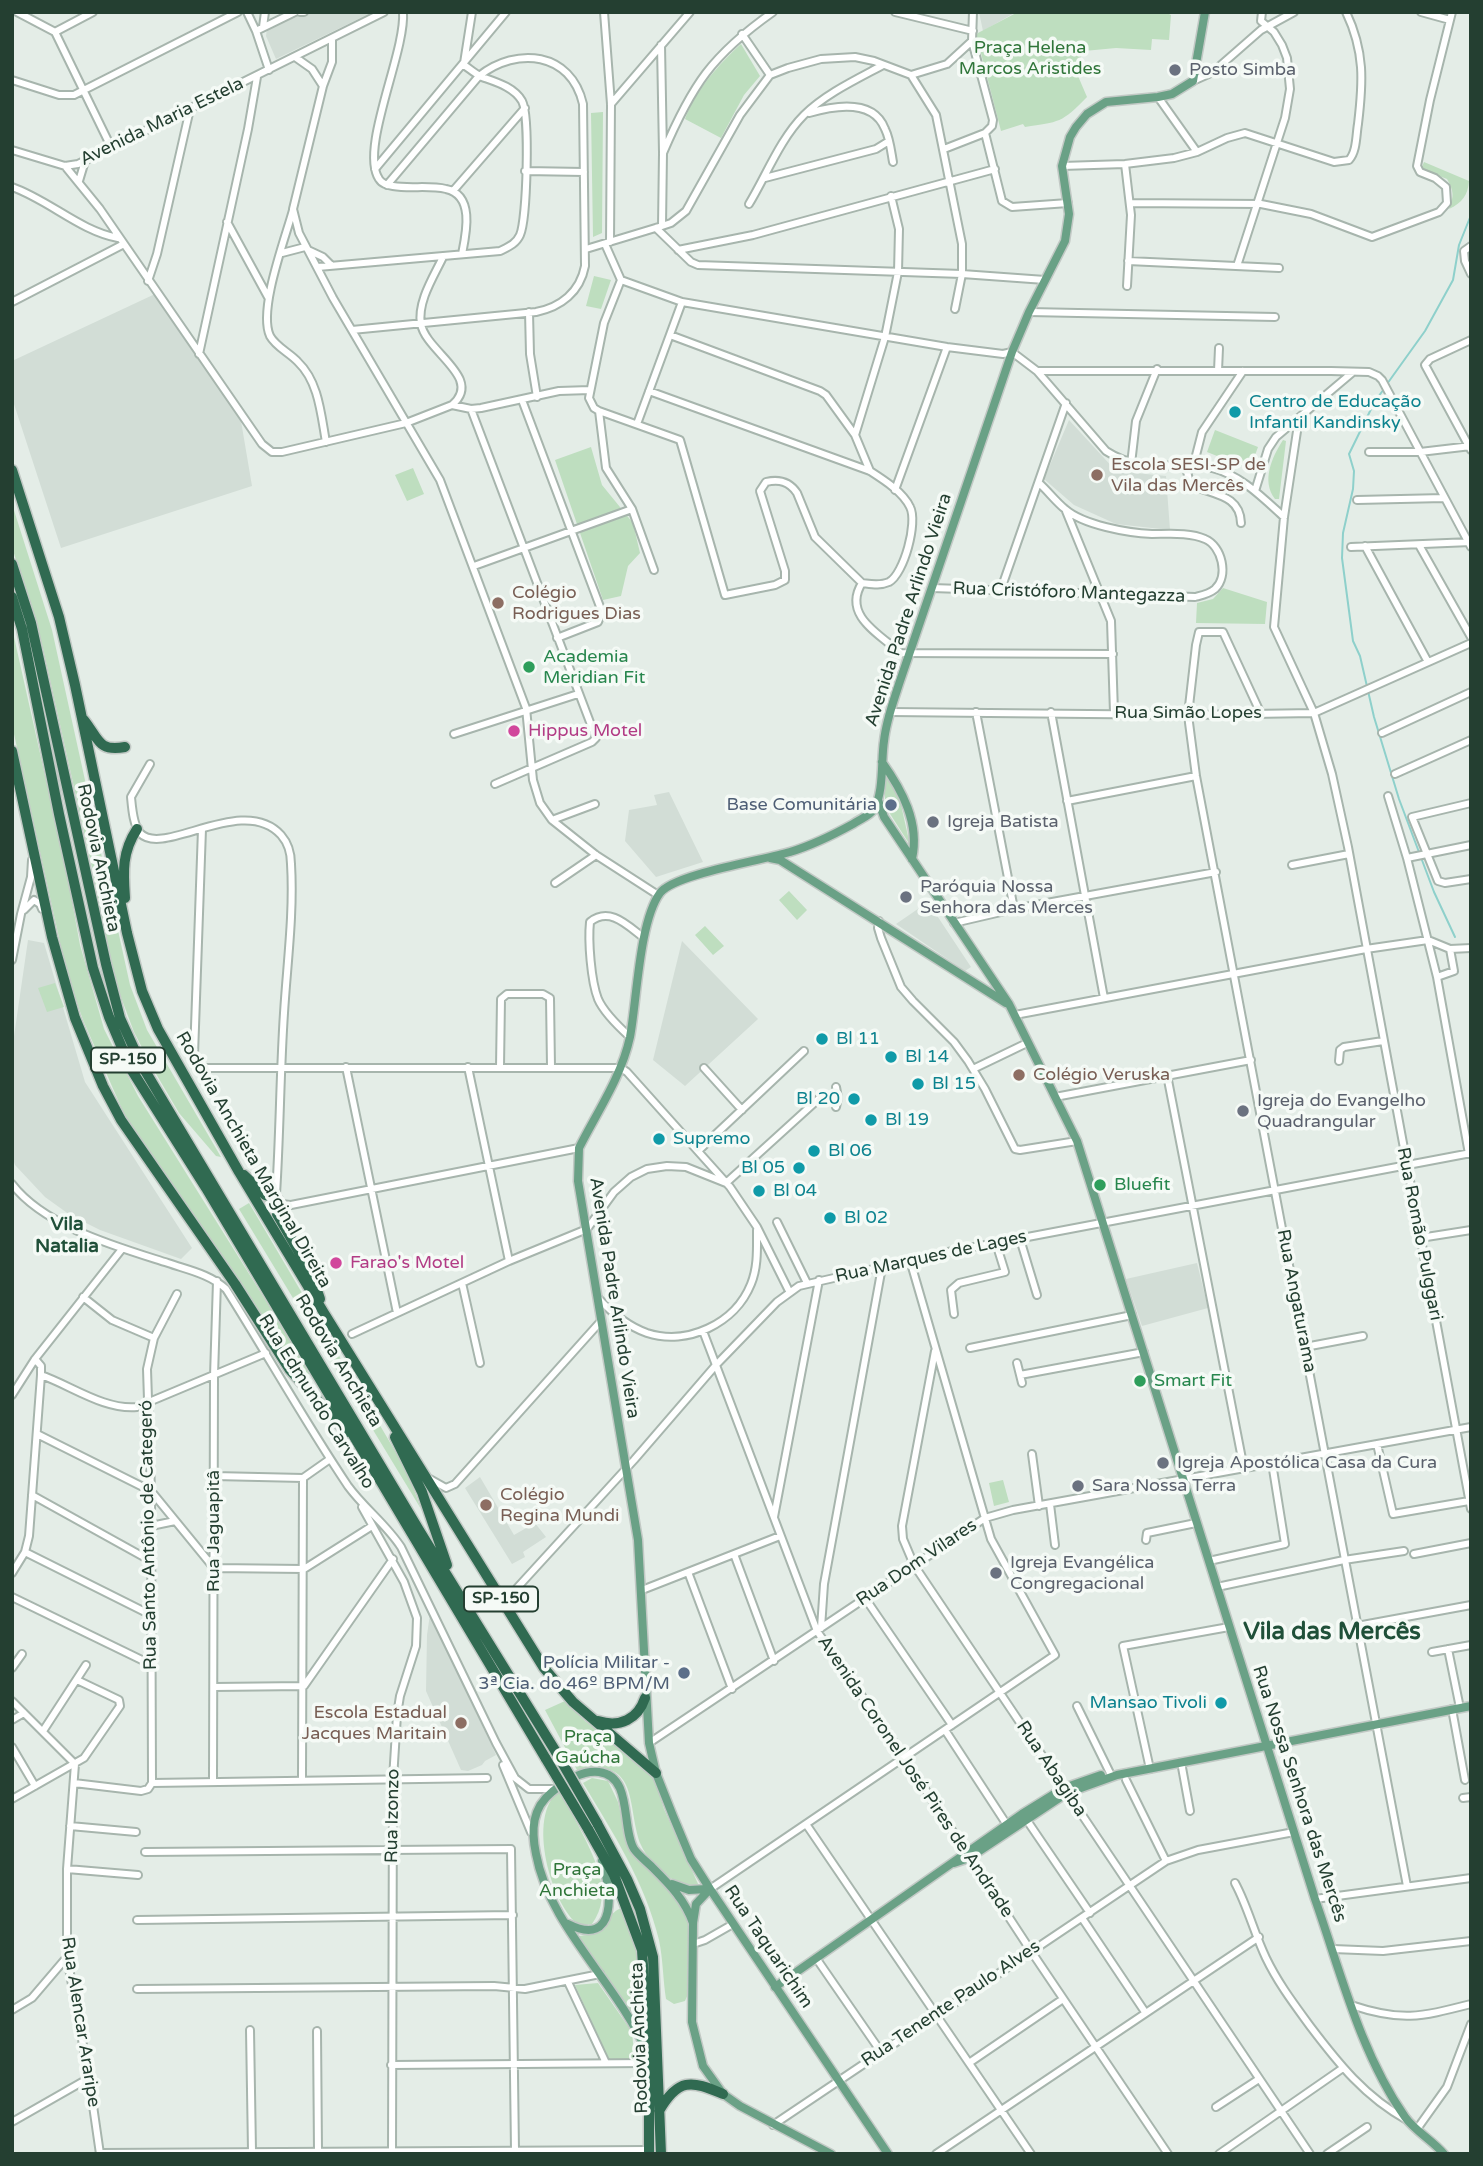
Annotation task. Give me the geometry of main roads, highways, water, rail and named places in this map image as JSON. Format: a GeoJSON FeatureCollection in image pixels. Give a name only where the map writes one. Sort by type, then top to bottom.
{"type":"FeatureCollection","features":[{"type":"Feature","properties":{"kind":"highway","name":"Rodovia Anchieta Marginal Direita"},"geometry":{"type":"LineString","coordinates":[[12,470],[59,617],[127,933],[142,991],[158,1030],[324,1313],[544,1668],[573,1702],[656,1773]]}},
{"type":"Feature","properties":{"kind":"highway","name":"Rodovia Anchieta"},"geometry":{"type":"LineString","coordinates":[[12,564],[31,623],[120,1018],[141,1064],[556,1752],[592,1826],[598,1847],[614,1875],[642,1950],[649,2059],[649,2152]]}},
{"type":"Feature","properties":{"kind":"highway","name":"Rodovia Anchieta"},"geometry":{"type":"LineString","coordinates":[[12,597],[22,629],[93,968],[109,1017],[131,1069],[206,1188],[547,1759],[627,1879],[650,1939],[655,1979],[661,2154]]}},
{"type":"Feature","properties":{"kind":"highway"},"geometry":{"type":"LineString","coordinates":[[82,717],[103,746],[110,749],[125,747]]}},
{"type":"Feature","properties":{"kind":"highway","name":"SP-150"},"geometry":{"type":"LineString","coordinates":[[12,751],[52,937],[75,1018],[103,1086],[121,1120],[235,1284],[290,1370],[322,1407],[357,1441]]}},
{"type":"Feature","properties":{"kind":"highway"},"geometry":{"type":"LineString","coordinates":[[127,933],[123,867],[128,842],[137,829]]}},
{"type":"Feature","properties":{"kind":"highway"},"geometry":{"type":"LineString","coordinates":[[239,1172],[251,1179],[265,1195],[280,1201],[277,1214],[311,1273],[324,1313]]}},
{"type":"Feature","properties":{"kind":"highway"},"geometry":{"type":"LineString","coordinates":[[377,1398],[422,1492],[451,1579]]}},
{"type":"Feature","properties":{"kind":"highway"},"geometry":{"type":"LineString","coordinates":[[593,1719],[613,1724],[627,1721],[639,1711],[645,1698]]}},
{"type":"Feature","properties":{"kind":"highway"},"geometry":{"type":"LineString","coordinates":[[659,2112],[674,2089],[684,2085],[694,2083],[723,2094]]}},
{"type":"Feature","properties":{"kind":"main road","name":"Avenida Padre Arlindo Vieira"},"geometry":{"type":"LineString","coordinates":[[872,812],[878,799],[890,712],[910,652],[1012,352],[1028,313],[1065,241],[1069,214],[1062,166],[1070,136],[1081,120],[1097,105],[1128,98],[1172,94],[1193,81],[1205,12]]}},
{"type":"Feature","properties":{"kind":"main road"},"geometry":{"type":"LineString","coordinates":[[882,762],[901,792],[911,820],[915,836],[912,859]]}},
{"type":"Feature","properties":{"kind":"main road","name":"Rua Nossa Senhora das Mercês"},"geometry":{"type":"LineString","coordinates":[[878,799],[884,817],[1009,1004],[1077,1141],[1315,1899],[1351,2005],[1375,2067],[1407,2120],[1441,2150],[1451,2154]]}},
{"type":"Feature","properties":{"kind":"main road"},"geometry":{"type":"LineString","coordinates":[[764,859],[835,834],[872,812],[884,817]]}},
{"type":"Feature","properties":{"kind":"main road"},"geometry":{"type":"LineString","coordinates":[[780,860],[790,852]]}},
{"type":"Feature","properties":{"kind":"main road","name":"Avenida Padre Arlindo Vieira"},"geometry":{"type":"LineString","coordinates":[[649,1744],[638,1540],[578,1181],[579,1148],[621,1068],[630,1037],[644,938],[658,895],[664,888],[680,879],[764,859]]}},
{"type":"Feature","properties":{"kind":"main road"},"geometry":{"type":"LineString","coordinates":[[764,859],[780,860],[1009,1004]]}},
{"type":"Feature","properties":{"kind":"main road"},"geometry":{"type":"LineString","coordinates":[[975,983],[981,982],[989,974]]}},
{"type":"Feature","properties":{"kind":"main road"},"geometry":{"type":"LineString","coordinates":[[775,1987],[1024,1816],[1066,1791],[1110,1773],[1268,1746],[1471,1706]]}},
{"type":"Feature","properties":{"kind":"main road","name":"Rua Taquarichim"},"geometry":{"type":"LineString","coordinates":[[649,1744],[656,1773],[691,1858],[709,1889],[888,2154]]}},
{"type":"Feature","properties":{"kind":"main road"},"geometry":{"type":"LineString","coordinates":[[1066,1791],[1150,1767]]}},
{"type":"Feature","properties":{"kind":"main road","name":"Rua Edmundo Carvalho"},"geometry":{"type":"LineString","coordinates":[[649,2059],[630,2019],[566,1923],[542,1879],[533,1838],[538,1807],[555,1789],[585,1772],[606,1773],[613,1778],[623,1798],[634,1849],[666,1881]]}},
{"type":"Feature","properties":{"kind":"main road"},"geometry":{"type":"LineString","coordinates":[[566,1923],[587,1930],[597,1927],[606,1919],[610,1887],[598,1847]]}},
{"type":"Feature","properties":{"kind":"main road"},"geometry":{"type":"LineString","coordinates":[[666,1881],[689,1890],[709,1889]]}},
{"type":"Feature","properties":{"kind":"main road"},"geometry":{"type":"LineString","coordinates":[[666,1881],[682,1899],[693,1923]]}},
{"type":"Feature","properties":{"kind":"main road"},"geometry":{"type":"LineString","coordinates":[[709,1889],[698,1900],[693,1923],[691,2006],[696,2043],[703,2066],[723,2094],[826,2153]]}},
{"type":"Feature","properties":{"kind":"waterway"},"geometry":{"type":"LineString","coordinates":[[1387,384],[1425,331],[1453,280],[1459,245],[1471,215]]}},
{"type":"Feature","properties":{"kind":"waterway"},"geometry":{"type":"LineString","coordinates":[[1384,389],[1375,401],[1349,454],[1354,471],[1353,489],[1343,533],[1342,558],[1353,641],[1360,656],[1374,717],[1399,799],[1434,892],[1455,937]]}},
{"type":"Feature","properties":{"kind":"place","name":"Posto Simba"},"geometry":{"type":"Point","coordinates":[1175,70]}},
{"type":"Feature","properties":{"kind":"place","name":"Centro de Educação Infantil Kandinsky"},"geometry":{"type":"Point","coordinates":[1235,412]}},
{"type":"Feature","properties":{"kind":"place","name":"Escola SESI-SP de Vila das Mercês"},"geometry":{"type":"Point","coordinates":[1097,475]}},
{"type":"Feature","properties":{"kind":"place","name":"Colégio Rodrigues Dias"},"geometry":{"type":"Point","coordinates":[498,603]}},
{"type":"Feature","properties":{"kind":"place","name":"Academia Meridian Fit"},"geometry":{"type":"Point","coordinates":[529,667]}},
{"type":"Feature","properties":{"kind":"place","name":"Hippus Motel"},"geometry":{"type":"Point","coordinates":[514,731]}},
{"type":"Feature","properties":{"kind":"place","name":"Base Comunitária"},"geometry":{"type":"Point","coordinates":[891,805]}},
{"type":"Feature","properties":{"kind":"place","name":"Igreja Batista"},"geometry":{"type":"Point","coordinates":[933,822]}},
{"type":"Feature","properties":{"kind":"place","name":"Paróquia Nossa Senhora das Merces"},"geometry":{"type":"Point","coordinates":[906,897]}},
{"type":"Feature","properties":{"kind":"place","name":"Bl 11"},"geometry":{"type":"Point","coordinates":[822,1039]}},
{"type":"Feature","properties":{"kind":"place","name":"Bl 14"},"geometry":{"type":"Point","coordinates":[891,1057]}},
{"type":"Feature","properties":{"kind":"place","name":"Colégio Veruska"},"geometry":{"type":"Point","coordinates":[1019,1075]}},
{"type":"Feature","properties":{"kind":"place","name":"Bl 15"},"geometry":{"type":"Point","coordinates":[918,1084]}},
{"type":"Feature","properties":{"kind":"place","name":"Bl 20"},"geometry":{"type":"Point","coordinates":[854,1099]}},
{"type":"Feature","properties":{"kind":"place","name":"Igreja do Evangelho Quadrangular"},"geometry":{"type":"Point","coordinates":[1243,1111]}},
{"type":"Feature","properties":{"kind":"place","name":"Bl 19"},"geometry":{"type":"Point","coordinates":[871,1120]}},
{"type":"Feature","properties":{"kind":"place","name":"Supremo"},"geometry":{"type":"Point","coordinates":[659,1139]}},
{"type":"Feature","properties":{"kind":"place","name":"Bl 06"},"geometry":{"type":"Point","coordinates":[814,1151]}},
{"type":"Feature","properties":{"kind":"place","name":"Bl 05"},"geometry":{"type":"Point","coordinates":[799,1168]}},
{"type":"Feature","properties":{"kind":"place","name":"Bluefit"},"geometry":{"type":"Point","coordinates":[1100,1185]}},
{"type":"Feature","properties":{"kind":"place","name":"Bl 04"},"geometry":{"type":"Point","coordinates":[759,1191]}},
{"type":"Feature","properties":{"kind":"place","name":"Bl 02"},"geometry":{"type":"Point","coordinates":[830,1218]}},
{"type":"Feature","properties":{"kind":"place","name":"Farao's Motel"},"geometry":{"type":"Point","coordinates":[336,1263]}},
{"type":"Feature","properties":{"kind":"place","name":"Smart Fit"},"geometry":{"type":"Point","coordinates":[1140,1381]}},
{"type":"Feature","properties":{"kind":"place","name":"Igreja Apostólica Casa da Cura"},"geometry":{"type":"Point","coordinates":[1163,1463]}},
{"type":"Feature","properties":{"kind":"place","name":"Sara Nossa Terra"},"geometry":{"type":"Point","coordinates":[1078,1486]}},
{"type":"Feature","properties":{"kind":"place","name":"Colégio Regina Mundi"},"geometry":{"type":"Point","coordinates":[486,1505]}},
{"type":"Feature","properties":{"kind":"place","name":"Igreja Evangélica Congregacional"},"geometry":{"type":"Point","coordinates":[996,1573]}},
{"type":"Feature","properties":{"kind":"place","name":"Polícia Militar - 3ª Cia. do 46º BPM/M"},"geometry":{"type":"Point","coordinates":[684,1673]}},
{"type":"Feature","properties":{"kind":"place","name":"Mansao Tivoli"},"geometry":{"type":"Point","coordinates":[1221,1703]}},
{"type":"Feature","properties":{"kind":"place","name":"Escola Estadual Jacques Maritain"},"geometry":{"type":"Point","coordinates":[461,1723]}},
{"type":"Feature","properties":{"kind":"district","name":"Vila Natalia"},"geometry":{"type":"Point","coordinates":[67,1236]}},
{"type":"Feature","properties":{"kind":"district","name":"Vila das Mercês"},"geometry":{"type":"Point","coordinates":[1332,1633]}},
{"type":"Feature","properties":{"kind":"park label","name":"Praça Helena Marcos Aristides"},"geometry":{"type":"Point","coordinates":[1030,58]}},
{"type":"Feature","properties":{"kind":"park label","name":"Praça Gaúcha"},"geometry":{"type":"Point","coordinates":[588,1747]}},
{"type":"Feature","properties":{"kind":"park label","name":"Praça Anchieta"},"geometry":{"type":"Point","coordinates":[577,1880]}}]}
